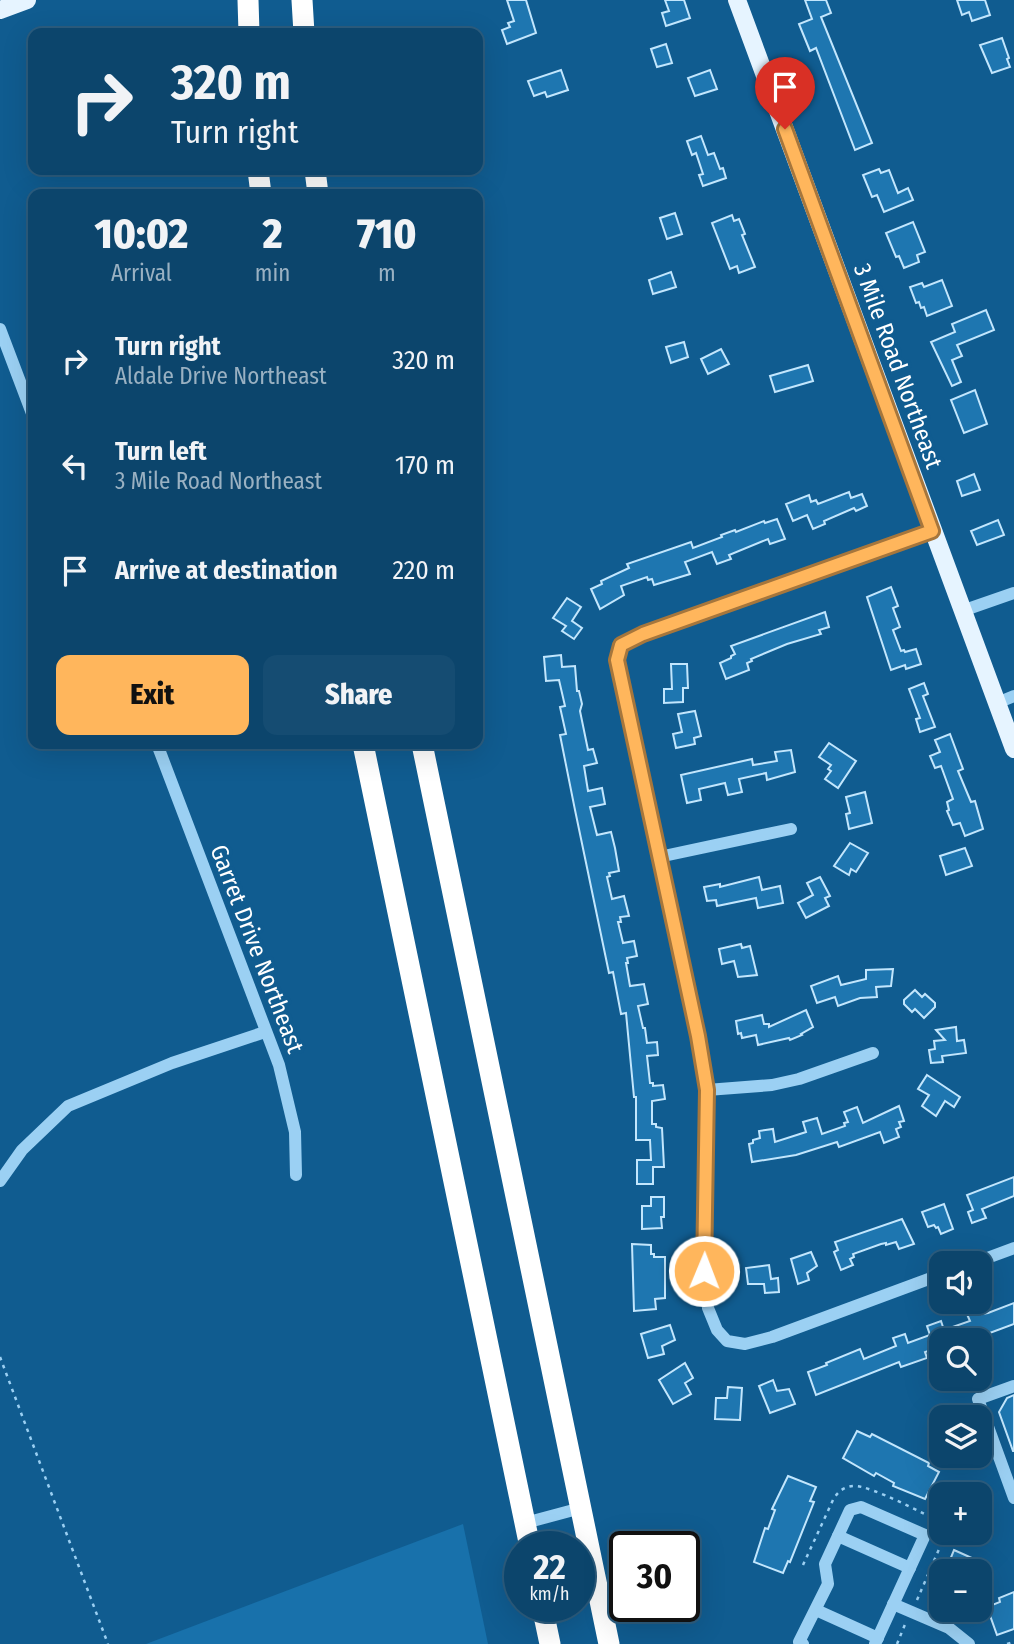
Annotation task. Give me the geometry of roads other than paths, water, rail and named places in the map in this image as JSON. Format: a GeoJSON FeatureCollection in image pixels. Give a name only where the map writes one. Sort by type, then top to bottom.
{"type":"FeatureCollection","features":[{"type":"Feature","properties":{"kind":"highway"},"geometry":{"type":"LineString","coordinates":[[248,0],[249,28]]}},
{"type":"Feature","properties":{"kind":"highway"},"geometry":{"type":"LineString","coordinates":[[302,0],[304,28]]}},
{"type":"Feature","properties":{"kind":"highway"},"geometry":{"type":"LineString","coordinates":[[364,749],[527,1531]]}},
{"type":"Feature","properties":{"kind":"highway"},"geometry":{"type":"LineString","coordinates":[[423,749],[609,1644]]}},
{"type":"Feature","properties":{"kind":"highway"},"geometry":{"type":"LineString","coordinates":[[545,1622],[550,1644]]}},
{"type":"Feature","properties":{"kind":"main road"},"geometry":{"type":"LineString","coordinates":[[0,10],[27,0]]}},
{"type":"Feature","properties":{"kind":"main road","name":"3 Mile Road Northeast"},"geometry":{"type":"LineString","coordinates":[[737,0],[1014,749]]}},
{"type":"Feature","properties":{"kind":"street"},"geometry":{"type":"LineString","coordinates":[[0,329],[28,403]]}},
{"type":"Feature","properties":{"kind":"street"},"geometry":{"type":"LineString","coordinates":[[929,1280],[772,1337],[745,1344],[727,1341],[715,1326],[708,1308],[704,1271],[707,1090],[698,1036],[617,660],[621,645],[643,634],[932,531]]}},
{"type":"Feature","properties":{"kind":"street"},"geometry":{"type":"LineString","coordinates":[[962,611],[1014,593]]}},
{"type":"Feature","properties":{"kind":"street"},"geometry":{"type":"LineString","coordinates":[[997,703],[1014,696]]}},
{"type":"Feature","properties":{"kind":"street","name":"Garret Drive Northeast"},"geometry":{"type":"LineString","coordinates":[[159,749],[279,1065],[292,1112],[296,1175]]}},
{"type":"Feature","properties":{"kind":"street"},"geometry":{"type":"LineString","coordinates":[[659,857],[790,829]]}},
{"type":"Feature","properties":{"kind":"street"},"geometry":{"type":"LineString","coordinates":[[0,1181],[22,1150],[68,1106],[172,1063],[265,1032]]}},
{"type":"Feature","properties":{"kind":"street"},"geometry":{"type":"LineString","coordinates":[[707,1090],[772,1085],[799,1079],[873,1053]]}},
{"type":"Feature","properties":{"kind":"street"},"geometry":{"type":"LineString","coordinates":[[992,1256],[1014,1248]]}},
{"type":"Feature","properties":{"kind":"street"},"geometry":{"type":"LineString","coordinates":[[1014,1386],[978,1399],[1014,1498]]}},
{"type":"Feature","properties":{"kind":"street"},"geometry":{"type":"LineString","coordinates":[[803,1644],[799,1643],[828,1584],[825,1564],[850,1510],[861,1507],[925,1535],[876,1641],[816,1610]]}},
{"type":"Feature","properties":{"kind":"street"},"geometry":{"type":"LineString","coordinates":[[525,1523],[581,1508]]}},
{"type":"Feature","properties":{"kind":"street"},"geometry":{"type":"LineString","coordinates":[[838,1536],[910,1568]]}},
{"type":"Feature","properties":{"kind":"street"},"geometry":{"type":"LineString","coordinates":[[893,1604],[949,1628],[969,1644]]}}]}
